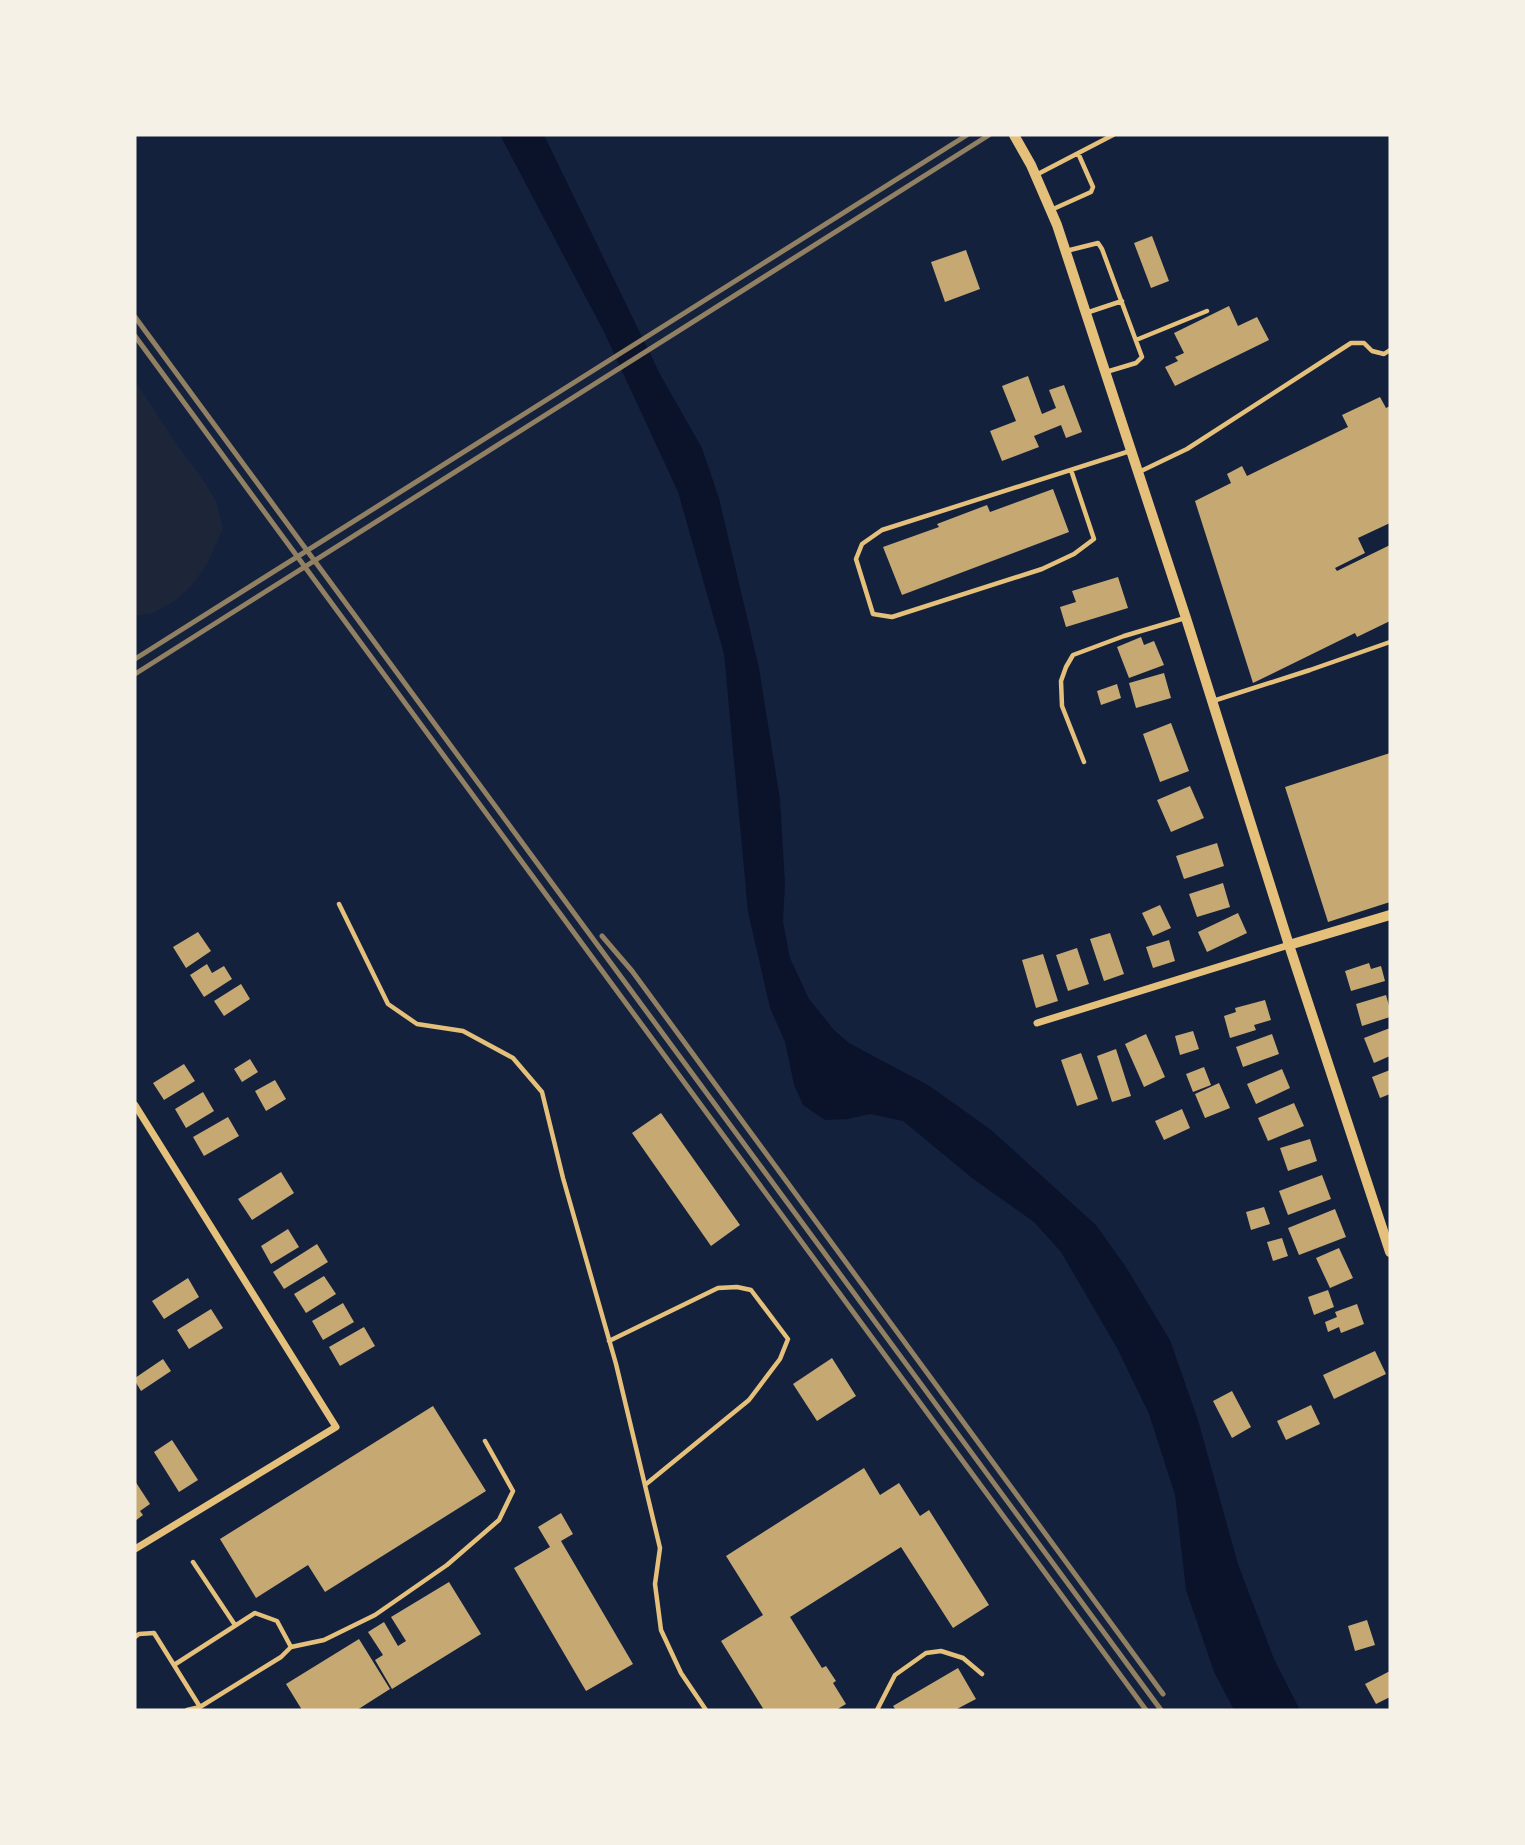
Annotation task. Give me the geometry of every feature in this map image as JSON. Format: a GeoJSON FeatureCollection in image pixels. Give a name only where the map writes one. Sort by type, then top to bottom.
{"type":"FeatureCollection","features":[{"type":"Feature","properties":{"kind":"street"},"geometry":{"type":"LineString","coordinates":[[1014,135],[1036,175],[1066,251],[1390,1252]]}},
{"type":"Feature","properties":{"kind":"street"},"geometry":{"type":"LineString","coordinates":[[1037,1023],[1390,915]]}},
{"type":"Feature","properties":{"kind":"street"},"geometry":{"type":"LineString","coordinates":[[135,1549],[336,1427],[136,1109]]}},
{"type":"Feature","properties":{"kind":"lane"},"geometry":{"type":"LineString","coordinates":[[1036,175],[1113,135]]}},
{"type":"Feature","properties":{"kind":"lane"},"geometry":{"type":"LineString","coordinates":[[1051,210],[1091,192],[1093,187],[1078,153]]}},
{"type":"Feature","properties":{"kind":"lane"},"geometry":{"type":"LineString","coordinates":[[1066,251],[1097,243],[1102,249],[1142,357],[1136,363],[1105,372]]}},
{"type":"Feature","properties":{"kind":"lane"},"geometry":{"type":"LineString","coordinates":[[1086,313],[1122,302]]}},
{"type":"Feature","properties":{"kind":"lane"},"geometry":{"type":"LineString","coordinates":[[1136,340],[1208,311]]}},
{"type":"Feature","properties":{"kind":"lane"},"geometry":{"type":"LineString","coordinates":[[1139,473],[1187,450],[1351,342],[1364,343],[1372,351],[1384,354],[1390,350]]}},
{"type":"Feature","properties":{"kind":"lane"},"geometry":{"type":"LineString","coordinates":[[1071,470],[1094,539],[1074,554],[1042,569],[892,617],[873,614],[856,559],[862,544],[882,530],[1131,450]]}},
{"type":"Feature","properties":{"kind":"lane"},"geometry":{"type":"LineString","coordinates":[[1084,762],[1062,706],[1061,681],[1073,655],[1124,636],[1186,618]]}},
{"type":"Feature","properties":{"kind":"lane"},"geometry":{"type":"LineString","coordinates":[[1213,701],[1390,642]]}},
{"type":"Feature","properties":{"kind":"lane"},"geometry":{"type":"LineString","coordinates":[[339,904],[388,1004],[417,1024],[463,1031],[513,1058],[542,1092],[609,1341],[660,1548],[655,1584],[661,1630],[681,1673],[706,1710]]}},
{"type":"Feature","properties":{"kind":"lane"},"geometry":{"type":"LineString","coordinates":[[609,1341],[718,1288],[737,1287],[751,1290],[788,1339],[780,1359],[749,1399],[645,1485]]}},
{"type":"Feature","properties":{"kind":"lane"},"geometry":{"type":"LineString","coordinates":[[187,1710],[200,1707],[281,1657],[292,1647],[324,1640],[375,1615],[447,1565],[499,1520],[513,1491],[485,1441]]}},
{"type":"Feature","properties":{"kind":"lane"},"geometry":{"type":"LineString","coordinates":[[193,1562],[235,1625]]}},
{"type":"Feature","properties":{"kind":"lane"},"geometry":{"type":"LineString","coordinates":[[174,1665],[255,1613],[277,1621],[292,1647]]}},
{"type":"Feature","properties":{"kind":"lane"},"geometry":{"type":"LineString","coordinates":[[135,1637],[139,1634],[154,1633],[200,1707]]}},
{"type":"Feature","properties":{"kind":"lane"},"geometry":{"type":"LineString","coordinates":[[877,1710],[895,1675],[926,1653],[941,1651],[963,1658],[982,1674]]}},
{"type":"Feature","properties":{"kind":"shaded area"},"geometry":{"type":"Polygon","coordinates":[[[500,135],[544,135],[661,376],[702,448],[719,498],[759,668],[780,799],[785,883],[783,922],[790,958],[809,999],[834,1030],[849,1043],[928,1085],[990,1129],[1096,1225],[1126,1267],[1170,1340],[1198,1420],[1238,1564],[1274,1659],[1300,1710],[1234,1710],[1214,1672],[1186,1590],[1175,1495],[1149,1414],[1117,1348],[1061,1252],[1034,1222],[972,1178],[903,1121],[870,1114],[825,1120],[803,1105],[794,1085],[785,1042],[770,1008],[748,912],[724,654],[678,492],[604,332],[500,135]]]}},
{"type":"Feature","properties":{"kind":"shaded area"},"geometry":{"type":"Polygon","coordinates":[[[135,381],[216,501],[223,529],[207,564],[191,586],[176,600],[153,613],[135,616],[135,381]]]}},
{"type":"Feature","properties":{"kind":"building"},"geometry":{"type":"Polygon","coordinates":[[[1152,236],[1169,281],[1151,288],[1134,243],[1152,236]]]}},
{"type":"Feature","properties":{"kind":"building"},"geometry":{"type":"Polygon","coordinates":[[[966,250],[980,289],[945,302],[931,262],[966,250]]]}},
{"type":"Feature","properties":{"kind":"building"},"geometry":{"type":"Polygon","coordinates":[[[1229,306],[1238,326],[1257,317],[1269,340],[1175,386],[1165,367],[1178,361],[1175,357],[1184,353],[1174,333],[1229,306]]]}},
{"type":"Feature","properties":{"kind":"building"},"geometry":{"type":"Polygon","coordinates":[[[1028,376],[1042,414],[1056,408],[1049,390],[1064,385],[1082,432],[1066,438],[1061,425],[1034,436],[1039,447],[1002,461],[990,431],[1016,421],[1002,386],[1028,376]]]}},
{"type":"Feature","properties":{"kind":"building"},"geometry":{"type":"Polygon","coordinates":[[[1380,397],[1386,408],[1390,406],[1390,523],[1358,538],[1365,553],[1335,568],[1337,571],[1390,545],[1390,621],[1357,637],[1355,633],[1253,683],[1195,501],[1231,483],[1227,474],[1242,466],[1247,476],[1348,427],[1342,415],[1380,397]]]}},
{"type":"Feature","properties":{"kind":"building"},"geometry":{"type":"Polygon","coordinates":[[[1053,489],[1069,532],[902,595],[883,547],[939,527],[937,524],[987,505],[990,512],[1053,489]]]}},
{"type":"Feature","properties":{"kind":"building"},"geometry":{"type":"Polygon","coordinates":[[[1118,577],[1128,608],[1066,627],[1060,607],[1076,602],[1072,591],[1118,577]]]}},
{"type":"Feature","properties":{"kind":"building"},"geometry":{"type":"Polygon","coordinates":[[[1141,637],[1144,645],[1154,641],[1164,665],[1129,678],[1117,647],[1141,637]]]}},
{"type":"Feature","properties":{"kind":"building"},"geometry":{"type":"Polygon","coordinates":[[[1164,673],[1171,698],[1136,708],[1129,683],[1164,673]]]}},
{"type":"Feature","properties":{"kind":"building"},"geometry":{"type":"Polygon","coordinates":[[[1117,684],[1121,698],[1101,705],[1097,691],[1117,684]]]}},
{"type":"Feature","properties":{"kind":"building"},"geometry":{"type":"Polygon","coordinates":[[[1171,723],[1189,771],[1160,782],[1143,734],[1171,723]]]}},
{"type":"Feature","properties":{"kind":"building"},"geometry":{"type":"Polygon","coordinates":[[[1390,753],[1390,902],[1328,922],[1285,787],[1390,753]]]}},
{"type":"Feature","properties":{"kind":"building"},"geometry":{"type":"Polygon","coordinates":[[[1190,786],[1204,818],[1171,832],[1157,800],[1190,786]]]}},
{"type":"Feature","properties":{"kind":"building"},"geometry":{"type":"Polygon","coordinates":[[[1217,843],[1224,866],[1184,879],[1176,856],[1217,843]]]}},
{"type":"Feature","properties":{"kind":"building"},"geometry":{"type":"Polygon","coordinates":[[[1223,883],[1230,907],[1197,917],[1189,894],[1223,883]]]}},
{"type":"Feature","properties":{"kind":"building"},"geometry":{"type":"Polygon","coordinates":[[[1160,905],[1171,928],[1153,936],[1142,913],[1160,905]]]}},
{"type":"Feature","properties":{"kind":"building"},"geometry":{"type":"Polygon","coordinates":[[[1238,913],[1247,933],[1207,952],[1198,932],[1238,913]]]}},
{"type":"Feature","properties":{"kind":"building"},"geometry":{"type":"Polygon","coordinates":[[[198,932],[211,951],[186,968],[173,947],[198,932]]]}},
{"type":"Feature","properties":{"kind":"building"},"geometry":{"type":"Polygon","coordinates":[[[1110,933],[1124,974],[1104,981],[1090,939],[1110,933]]]}},
{"type":"Feature","properties":{"kind":"building"},"geometry":{"type":"Polygon","coordinates":[[[1169,940],[1175,961],[1153,968],[1146,947],[1169,940]]]}},
{"type":"Feature","properties":{"kind":"building"},"geometry":{"type":"Polygon","coordinates":[[[1077,948],[1089,984],[1068,991],[1056,955],[1077,948]]]}},
{"type":"Feature","properties":{"kind":"building"},"geometry":{"type":"Polygon","coordinates":[[[1043,954],[1058,1001],[1036,1008],[1022,960],[1043,954]]]}},
{"type":"Feature","properties":{"kind":"building"},"geometry":{"type":"Polygon","coordinates":[[[1369,963],[1371,969],[1381,966],[1385,981],[1351,991],[1345,971],[1369,963]]]}},
{"type":"Feature","properties":{"kind":"building"},"geometry":{"type":"Polygon","coordinates":[[[207,964],[212,973],[224,966],[232,979],[204,997],[190,975],[207,964]]]}},
{"type":"Feature","properties":{"kind":"building"},"geometry":{"type":"Polygon","coordinates":[[[241,984],[250,999],[224,1016],[214,1001],[241,984]]]}},
{"type":"Feature","properties":{"kind":"building"},"geometry":{"type":"Polygon","coordinates":[[[1386,995],[1390,1017],[1362,1026],[1356,1004],[1386,995]]]}},
{"type":"Feature","properties":{"kind":"building"},"geometry":{"type":"Polygon","coordinates":[[[1265,1000],[1271,1020],[1254,1025],[1256,1030],[1230,1038],[1224,1016],[1236,1012],[1235,1008],[1265,1000]]]}},
{"type":"Feature","properties":{"kind":"building"},"geometry":{"type":"Polygon","coordinates":[[[1390,1028],[1390,1056],[1374,1063],[1364,1038],[1390,1028]]]}},
{"type":"Feature","properties":{"kind":"building"},"geometry":{"type":"Polygon","coordinates":[[[1193,1031],[1199,1049],[1180,1055],[1175,1036],[1193,1031]]]}},
{"type":"Feature","properties":{"kind":"building"},"geometry":{"type":"Polygon","coordinates":[[[1146,1034],[1165,1077],[1144,1087],[1125,1044],[1146,1034]]]}},
{"type":"Feature","properties":{"kind":"building"},"geometry":{"type":"Polygon","coordinates":[[[1272,1034],[1279,1054],[1243,1067],[1236,1047],[1272,1034]]]}},
{"type":"Feature","properties":{"kind":"building"},"geometry":{"type":"Polygon","coordinates":[[[1116,1049],[1131,1096],[1112,1102],[1097,1056],[1116,1049]]]}},
{"type":"Feature","properties":{"kind":"building"},"geometry":{"type":"Polygon","coordinates":[[[1081,1053],[1098,1099],[1077,1106],[1061,1060],[1081,1053]]]}},
{"type":"Feature","properties":{"kind":"building"},"geometry":{"type":"Polygon","coordinates":[[[250,1059],[258,1072],[242,1082],[234,1069],[250,1059]]]}},
{"type":"Feature","properties":{"kind":"building"},"geometry":{"type":"Polygon","coordinates":[[[184,1064],[195,1081],[164,1100],[153,1083],[184,1064]]]}},
{"type":"Feature","properties":{"kind":"building"},"geometry":{"type":"Polygon","coordinates":[[[1204,1067],[1211,1085],[1193,1092],[1186,1074],[1204,1067]]]}},
{"type":"Feature","properties":{"kind":"building"},"geometry":{"type":"Polygon","coordinates":[[[1282,1069],[1290,1088],[1256,1104],[1247,1084],[1282,1069]]]}},
{"type":"Feature","properties":{"kind":"building"},"geometry":{"type":"Polygon","coordinates":[[[1390,1070],[1390,1094],[1380,1098],[1372,1077],[1390,1070]]]}},
{"type":"Feature","properties":{"kind":"building"},"geometry":{"type":"Polygon","coordinates":[[[275,1080],[286,1099],[266,1111],[255,1091],[275,1080]]]}},
{"type":"Feature","properties":{"kind":"building"},"geometry":{"type":"Polygon","coordinates":[[[1219,1083],[1230,1108],[1205,1118],[1195,1094],[1219,1083]]]}},
{"type":"Feature","properties":{"kind":"building"},"geometry":{"type":"Polygon","coordinates":[[[203,1092],[214,1111],[186,1128],[175,1109],[203,1092]]]}},
{"type":"Feature","properties":{"kind":"building"},"geometry":{"type":"Polygon","coordinates":[[[1294,1103],[1304,1126],[1268,1141],[1258,1118],[1294,1103]]]}},
{"type":"Feature","properties":{"kind":"building"},"geometry":{"type":"Polygon","coordinates":[[[1182,1109],[1190,1128],[1164,1140],[1155,1121],[1182,1109]]]}},
{"type":"Feature","properties":{"kind":"building"},"geometry":{"type":"Polygon","coordinates":[[[661,1113],[740,1225],[711,1246],[632,1133],[661,1113]]]}},
{"type":"Feature","properties":{"kind":"building"},"geometry":{"type":"Polygon","coordinates":[[[228,1117],[239,1136],[204,1156],[193,1137],[228,1117]]]}},
{"type":"Feature","properties":{"kind":"building"},"geometry":{"type":"Polygon","coordinates":[[[1310,1139],[1317,1161],[1288,1171],[1280,1148],[1310,1139]]]}},
{"type":"Feature","properties":{"kind":"building"},"geometry":{"type":"Polygon","coordinates":[[[281,1172],[294,1193],[252,1220],[238,1199],[281,1172]]]}},
{"type":"Feature","properties":{"kind":"building"},"geometry":{"type":"Polygon","coordinates":[[[1322,1175],[1331,1199],[1288,1215],[1279,1191],[1322,1175]]]}},
{"type":"Feature","properties":{"kind":"building"},"geometry":{"type":"Polygon","coordinates":[[[1264,1207],[1270,1224],[1251,1230],[1246,1212],[1264,1207]]]}},
{"type":"Feature","properties":{"kind":"building"},"geometry":{"type":"Polygon","coordinates":[[[1335,1209],[1346,1237],[1299,1255],[1288,1228],[1335,1209]]]}},
{"type":"Feature","properties":{"kind":"building"},"geometry":{"type":"Polygon","coordinates":[[[288,1229],[299,1247],[271,1264],[261,1246],[288,1229]]]}},
{"type":"Feature","properties":{"kind":"building"},"geometry":{"type":"Polygon","coordinates":[[[1282,1238],[1288,1256],[1273,1261],[1267,1242],[1282,1238]]]}},
{"type":"Feature","properties":{"kind":"building"},"geometry":{"type":"Polygon","coordinates":[[[317,1244],[328,1262],[284,1289],[273,1272],[317,1244]]]}},
{"type":"Feature","properties":{"kind":"building"},"geometry":{"type":"Polygon","coordinates":[[[1339,1248],[1353,1278],[1330,1288],[1316,1258],[1339,1248]]]}},
{"type":"Feature","properties":{"kind":"building"},"geometry":{"type":"Polygon","coordinates":[[[324,1276],[336,1294],[306,1313],[294,1294],[324,1276]]]}},
{"type":"Feature","properties":{"kind":"building"},"geometry":{"type":"Polygon","coordinates":[[[188,1278],[199,1297],[164,1319],[152,1301],[188,1278]]]}},
{"type":"Feature","properties":{"kind":"building"},"geometry":{"type":"Polygon","coordinates":[[[1328,1290],[1334,1307],[1314,1315],[1308,1297],[1328,1290]]]}},
{"type":"Feature","properties":{"kind":"building"},"geometry":{"type":"Polygon","coordinates":[[[343,1303],[354,1322],[323,1340],[312,1321],[343,1303]]]}},
{"type":"Feature","properties":{"kind":"building"},"geometry":{"type":"Polygon","coordinates":[[[1357,1304],[1364,1324],[1341,1333],[1339,1327],[1328,1332],[1325,1322],[1337,1317],[1335,1312],[1357,1304]]]}},
{"type":"Feature","properties":{"kind":"building"},"geometry":{"type":"Polygon","coordinates":[[[211,1309],[223,1328],[189,1349],[177,1330],[211,1309]]]}},
{"type":"Feature","properties":{"kind":"building"},"geometry":{"type":"Polygon","coordinates":[[[364,1327],[375,1346],[340,1366],[329,1347],[364,1327]]]}},
{"type":"Feature","properties":{"kind":"building"},"geometry":{"type":"Polygon","coordinates":[[[1375,1351],[1386,1374],[1334,1399],[1323,1375],[1375,1351]]]}},
{"type":"Feature","properties":{"kind":"building"},"geometry":{"type":"Polygon","coordinates":[[[832,1358],[856,1396],[817,1421],[793,1384],[832,1358]]]}},
{"type":"Feature","properties":{"kind":"building"},"geometry":{"type":"Polygon","coordinates":[[[163,1359],[171,1371],[141,1391],[135,1378],[163,1359]]]}},
{"type":"Feature","properties":{"kind":"building"},"geometry":{"type":"Polygon","coordinates":[[[1232,1391],[1251,1427],[1232,1438],[1213,1401],[1232,1391]]]}},
{"type":"Feature","properties":{"kind":"building"},"geometry":{"type":"Polygon","coordinates":[[[1311,1405],[1320,1424],[1286,1440],[1277,1421],[1311,1405]]]}},
{"type":"Feature","properties":{"kind":"building"},"geometry":{"type":"Polygon","coordinates":[[[433,1406],[486,1491],[325,1592],[308,1565],[256,1598],[220,1539],[433,1406]]]}},
{"type":"Feature","properties":{"kind":"building"},"geometry":{"type":"Polygon","coordinates":[[[172,1440],[198,1480],[179,1492],[154,1452],[172,1440]]]}},
{"type":"Feature","properties":{"kind":"building"},"geometry":{"type":"Polygon","coordinates":[[[864,1468],[880,1495],[899,1483],[920,1516],[929,1510],[989,1605],[953,1628],[901,1547],[790,1617],[822,1668],[826,1666],[836,1681],[833,1683],[846,1704],[836,1710],[764,1710],[721,1641],[763,1615],[726,1556],[864,1468]]]}},
{"type":"Feature","properties":{"kind":"building"},"geometry":{"type":"Polygon","coordinates":[[[135,1481],[150,1504],[140,1511],[143,1515],[135,1521],[135,1481]]]}},
{"type":"Feature","properties":{"kind":"building"},"geometry":{"type":"Polygon","coordinates":[[[561,1513],[573,1534],[561,1541],[633,1664],[586,1691],[514,1568],[550,1547],[538,1527],[561,1513]]]}},
{"type":"Feature","properties":{"kind":"building"},"geometry":{"type":"Polygon","coordinates":[[[449,1582],[481,1634],[392,1689],[375,1660],[383,1655],[368,1632],[384,1622],[398,1646],[406,1641],[391,1617],[449,1582]]]}},
{"type":"Feature","properties":{"kind":"building"},"geometry":{"type":"Polygon","coordinates":[[[1367,1620],[1375,1645],[1355,1651],[1348,1626],[1367,1620]]]}},
{"type":"Feature","properties":{"kind":"building"},"geometry":{"type":"Polygon","coordinates":[[[359,1639],[390,1689],[357,1710],[302,1710],[286,1684],[359,1639]]]}},
{"type":"Feature","properties":{"kind":"building"},"geometry":{"type":"Polygon","coordinates":[[[958,1668],[976,1699],[955,1710],[896,1710],[893,1706],[958,1668]]]}},
{"type":"Feature","properties":{"kind":"building"},"geometry":{"type":"Polygon","coordinates":[[[1390,1671],[1390,1697],[1376,1704],[1365,1684],[1390,1671]]]}},
{"type":"Feature","properties":{"kind":"railway"},"geometry":{"type":"LineString","coordinates":[[135,659],[967,135]]}},
{"type":"Feature","properties":{"kind":"railway"},"geometry":{"type":"LineString","coordinates":[[135,674],[989,135]]}},
{"type":"Feature","properties":{"kind":"railway"},"geometry":{"type":"LineString","coordinates":[[135,317],[1161,1710]]}},
{"type":"Feature","properties":{"kind":"railway"},"geometry":{"type":"LineString","coordinates":[[135,336],[1146,1710]]}},
{"type":"Feature","properties":{"kind":"railway"},"geometry":{"type":"LineString","coordinates":[[602,936],[632,971],[1163,1694]]}}]}
